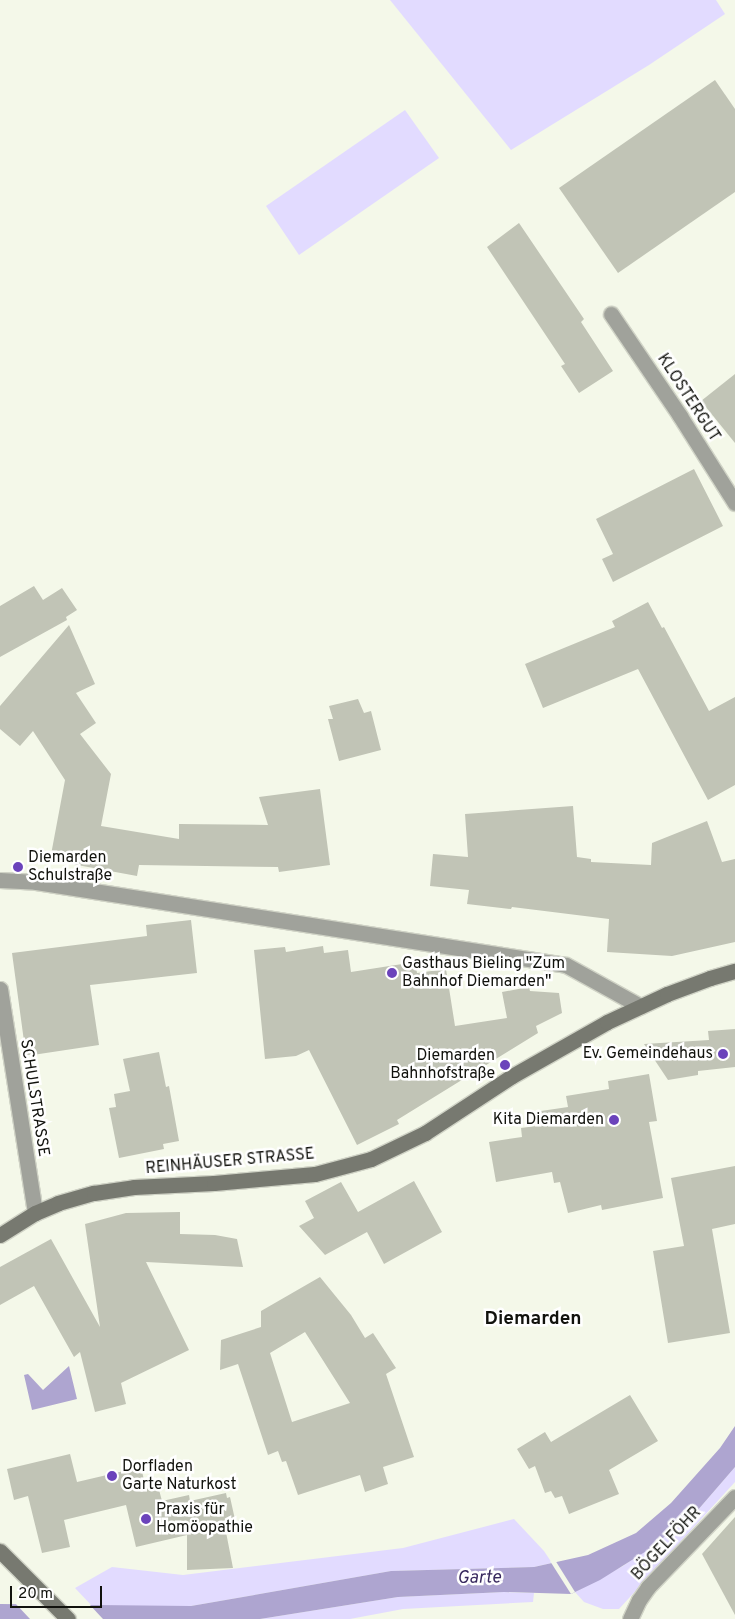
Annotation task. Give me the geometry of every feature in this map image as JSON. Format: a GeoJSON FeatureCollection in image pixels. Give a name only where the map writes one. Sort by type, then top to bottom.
{"type":"FeatureCollection","features":[{"type":"Feature","properties":{"kind":"street","name":"KLOSTERGUT"},"geometry":{"type":"LineString","coordinates":[[611,314],[735,502]]}},
{"type":"Feature","properties":{"kind":"street"},"geometry":{"type":"LineString","coordinates":[[0,880],[36,882],[566,965],[640,1006]]}},
{"type":"Feature","properties":{"kind":"street","name":"REINHÄUSER STRASSE"},"geometry":{"type":"LineString","coordinates":[[0,1235],[35,1213],[58,1203],[94,1193],[134,1188],[315,1174],[371,1159],[425,1133],[512,1076],[607,1022],[640,1006],[710,978],[735,971]]}},
{"type":"Feature","properties":{"kind":"street","name":"SCHULSTRASSE"},"geometry":{"type":"LineString","coordinates":[[0,989],[35,1213]]}},
{"type":"Feature","properties":{"kind":"street","name":"BÖGELFÖHR"},"geometry":{"type":"LineString","coordinates":[[630,1619],[648,1587],[735,1498]]}},
{"type":"Feature","properties":{"kind":"street"},"geometry":{"type":"LineString","coordinates":[[0,1551],[68,1619]]}},
{"type":"Feature","properties":{"kind":"shaded area"},"geometry":{"type":"Polygon","coordinates":[[[390,0],[716,0],[725,14],[649,65],[511,150],[390,0]]]}},
{"type":"Feature","properties":{"kind":"shaded area"},"geometry":{"type":"Polygon","coordinates":[[[405,110],[439,158],[299,255],[266,206],[405,110]]]}},
{"type":"Feature","properties":{"kind":"shaded area"},"geometry":{"type":"Polygon","coordinates":[[[735,1467],[735,1482],[619,1609],[603,1609],[584,1602],[575,1592],[623,1566],[671,1533],[697,1511],[735,1467]]]}},
{"type":"Feature","properties":{"kind":"shaded area"},"geometry":{"type":"Polygon","coordinates":[[[514,1519],[544,1551],[552,1563],[534,1567],[391,1571],[191,1606],[92,1606],[75,1588],[112,1567],[183,1575],[403,1548],[514,1519]]]}},
{"type":"Feature","properties":{"kind":"shaded area"},"geometry":{"type":"Polygon","coordinates":[[[504,1592],[534,1593],[533,1602],[403,1609],[350,1619],[260,1619],[398,1597],[504,1592]]]}},
{"type":"Feature","properties":{"kind":"water"},"geometry":{"type":"Polygon","coordinates":[[[69,1366],[77,1399],[32,1410],[24,1375],[28,1374],[43,1390],[69,1366]]]}},
{"type":"Feature","properties":{"kind":"water","name":"Garte"},"geometry":{"type":"Polygon","coordinates":[[[735,1426],[735,1467],[697,1511],[648,1550],[600,1580],[571,1594],[504,1592],[398,1597],[260,1619],[0,1619],[0,1604],[191,1606],[391,1571],[534,1567],[588,1555],[636,1533],[671,1503],[720,1448],[735,1426]]]}},
{"type":"Feature","properties":{"kind":"pier"},"geometry":{"type":"Polygon","coordinates":[[[555,1560],[575,1592],[571,1594],[550,1561],[555,1560]]]}},
{"type":"Feature","properties":{"kind":"pier"},"geometry":{"type":"Polygon","coordinates":[[[15,1603],[89,1604],[103,1619],[30,1619],[15,1603]]]}},
{"type":"Feature","properties":{"kind":"building"},"geometry":{"type":"Polygon","coordinates":[[[715,80],[735,109],[735,192],[618,273],[559,188],[715,80]]]}},
{"type":"Feature","properties":{"kind":"building"},"geometry":{"type":"Polygon","coordinates":[[[519,223],[584,319],[581,322],[613,371],[579,393],[561,366],[565,364],[487,247],[519,223]]]}},
{"type":"Feature","properties":{"kind":"building"},"geometry":{"type":"Polygon","coordinates":[[[735,374],[735,443],[701,401],[735,374]]]}},
{"type":"Feature","properties":{"kind":"building"},"geometry":{"type":"Polygon","coordinates":[[[694,469],[723,526],[613,582],[602,559],[613,554],[596,519],[694,469]]]}},
{"type":"Feature","properties":{"kind":"building"},"geometry":{"type":"Polygon","coordinates":[[[34,586],[43,600],[62,588],[77,610],[66,617],[67,620],[0,657],[0,606],[34,586]]]}},
{"type":"Feature","properties":{"kind":"building"},"geometry":{"type":"Polygon","coordinates":[[[648,602],[662,628],[664,627],[709,711],[735,697],[735,785],[708,800],[638,669],[543,708],[525,664],[615,627],[612,621],[648,602]]]}},
{"type":"Feature","properties":{"kind":"building"},"geometry":{"type":"Polygon","coordinates":[[[69,625],[95,684],[76,693],[96,723],[80,734],[111,774],[101,826],[179,839],[179,824],[268,825],[259,797],[320,789],[330,865],[279,872],[278,867],[139,865],[137,876],[50,860],[65,780],[33,731],[20,746],[0,729],[0,706],[69,625]]]}},
{"type":"Feature","properties":{"kind":"building"},"geometry":{"type":"Polygon","coordinates":[[[358,699],[364,713],[371,711],[381,750],[339,761],[328,719],[333,719],[329,706],[358,699]]]}},
{"type":"Feature","properties":{"kind":"building"},"geometry":{"type":"Polygon","coordinates":[[[573,806],[577,857],[591,859],[591,862],[651,865],[652,843],[707,821],[722,862],[735,859],[735,942],[672,956],[607,952],[609,919],[512,907],[511,909],[467,904],[469,890],[430,886],[433,854],[468,857],[465,814],[573,806]]]}},
{"type":"Feature","properties":{"kind":"building"},"geometry":{"type":"Polygon","coordinates":[[[191,920],[197,973],[90,985],[99,1045],[26,1056],[12,953],[147,936],[146,925],[191,920]]]}},
{"type":"Feature","properties":{"kind":"building"},"geometry":{"type":"Polygon","coordinates":[[[323,946],[324,953],[348,950],[351,972],[415,962],[417,973],[446,969],[455,1026],[507,1018],[502,992],[529,987],[530,991],[559,993],[562,1013],[536,1026],[538,1033],[397,1120],[399,1124],[357,1145],[309,1050],[296,1056],[265,1059],[254,950],[285,947],[286,952],[323,946]]]}},
{"type":"Feature","properties":{"kind":"building"},"geometry":{"type":"Polygon","coordinates":[[[735,1029],[735,1067],[698,1071],[698,1075],[668,1080],[644,1044],[709,1040],[708,1031],[735,1029]]]}},
{"type":"Feature","properties":{"kind":"building"},"geometry":{"type":"Polygon","coordinates":[[[159,1052],[166,1087],[169,1086],[179,1141],[163,1144],[164,1149],[119,1158],[109,1108],[116,1107],[114,1094],[130,1091],[123,1059],[159,1052]]]}},
{"type":"Feature","properties":{"kind":"building"},"geometry":{"type":"Polygon","coordinates":[[[649,1074],[657,1121],[649,1122],[663,1198],[602,1210],[601,1205],[568,1213],[560,1182],[554,1183],[552,1172],[496,1182],[489,1142],[522,1137],[521,1128],[544,1125],[541,1111],[568,1107],[566,1096],[609,1089],[608,1081],[649,1074]]]}},
{"type":"Feature","properties":{"kind":"building"},"geometry":{"type":"Polygon","coordinates":[[[735,1166],[735,1224],[712,1229],[730,1333],[668,1343],[653,1251],[684,1246],[671,1178],[735,1166]]]}},
{"type":"Feature","properties":{"kind":"building"},"geometry":{"type":"Polygon","coordinates":[[[414,1181],[442,1232],[384,1264],[367,1232],[325,1255],[299,1226],[314,1218],[305,1201],[341,1182],[358,1212],[414,1181]]]}},
{"type":"Feature","properties":{"kind":"building"},"geometry":{"type":"Polygon","coordinates":[[[180,1212],[180,1234],[215,1235],[237,1239],[243,1267],[146,1262],[189,1350],[121,1383],[126,1404],[95,1412],[80,1352],[74,1357],[34,1286],[0,1305],[0,1267],[51,1239],[100,1327],[85,1224],[126,1213],[180,1212]]]}},
{"type":"Feature","properties":{"kind":"building"},"geometry":{"type":"Polygon","coordinates":[[[320,1277],[351,1315],[365,1338],[373,1333],[396,1368],[386,1374],[414,1457],[383,1467],[388,1484],[365,1492],[360,1475],[298,1495],[286,1461],[282,1462],[278,1451],[268,1455],[238,1364],[220,1370],[221,1340],[261,1327],[261,1311],[320,1277]],[[305,1332],[270,1353],[292,1422],[350,1403],[305,1332]]]}},
{"type":"Feature","properties":{"kind":"building"},"geometry":{"type":"Polygon","coordinates":[[[630,1395],[658,1441],[609,1470],[619,1494],[569,1514],[562,1496],[555,1498],[551,1491],[545,1493],[535,1466],[529,1469],[517,1449],[545,1432],[551,1442],[630,1395]]]}},
{"type":"Feature","properties":{"kind":"building"},"geometry":{"type":"Polygon","coordinates":[[[70,1454],[77,1482],[141,1467],[146,1489],[158,1486],[162,1501],[189,1495],[190,1501],[226,1493],[227,1498],[230,1497],[236,1524],[225,1527],[233,1568],[187,1570],[187,1535],[136,1547],[126,1505],[64,1520],[70,1547],[42,1553],[28,1496],[14,1500],[7,1469],[70,1454]]]}},
{"type":"Feature","properties":{"kind":"building"},"geometry":{"type":"Polygon","coordinates":[[[735,1517],[735,1615],[702,1554],[735,1517]]]}},
{"type":"Feature","properties":{"kind":"place","name":"Diemarden Schulstraße"},"geometry":{"type":"Point","coordinates":[18,867]}},
{"type":"Feature","properties":{"kind":"place","name":"Gasthaus Bieling \"Zum Bahnhof Diemarden\""},"geometry":{"type":"Point","coordinates":[392,973]}},
{"type":"Feature","properties":{"kind":"place","name":"Ev. Gemeindehaus"},"geometry":{"type":"Point","coordinates":[723,1054]}},
{"type":"Feature","properties":{"kind":"place","name":"Diemarden Bahnhofstraße"},"geometry":{"type":"Point","coordinates":[505,1065]}},
{"type":"Feature","properties":{"kind":"place","name":"Kita Diemarden"},"geometry":{"type":"Point","coordinates":[614,1120]}},
{"type":"Feature","properties":{"kind":"place","name":"Dorfladen Garte Naturkost"},"geometry":{"type":"Point","coordinates":[112,1476]}},
{"type":"Feature","properties":{"kind":"place","name":"Praxis für Homöopathie"},"geometry":{"type":"Point","coordinates":[146,1519]}},
{"type":"Feature","properties":{"kind":"district","name":"Diemarden"},"geometry":{"type":"Point","coordinates":[533,1320]}}]}
